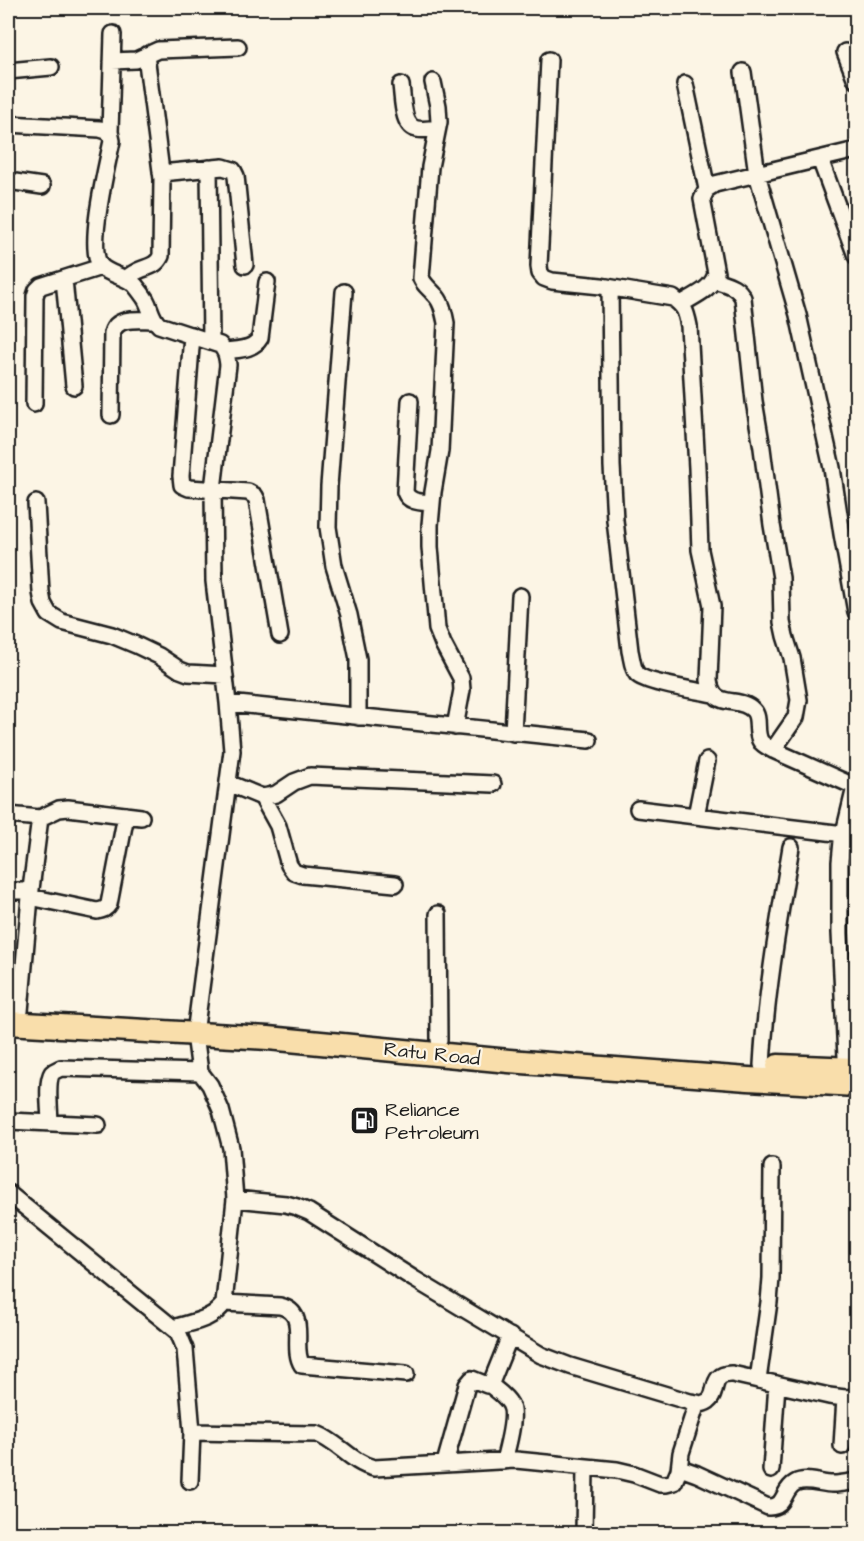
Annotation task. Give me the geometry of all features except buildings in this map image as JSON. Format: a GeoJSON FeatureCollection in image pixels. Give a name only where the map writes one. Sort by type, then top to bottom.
{"type":"FeatureCollection","features":[{"type":"Feature","properties":{"kind":"main road","name":"Ratu Road"},"geometry":{"type":"LineString","coordinates":[[12,1014],[196,1027],[399,1035],[651,1059],[762,1065],[852,1077]]}},
{"type":"Feature","properties":{"kind":"main road","name":"Ratu Road"},"geometry":{"type":"LineString","coordinates":[[196,1027],[268,1038],[509,1061],[748,1079],[852,1077]]}},
{"type":"Feature","properties":{"kind":"street"},"geometry":{"type":"LineString","coordinates":[[113,34],[110,132],[112,141],[96,228],[97,259],[101,267],[134,284],[146,301],[153,320],[159,325],[220,345],[225,351],[228,365],[213,489],[214,581],[228,703],[231,752],[196,1027],[200,1072],[210,1085],[228,1131],[235,1199],[224,1303],[216,1313],[206,1319],[173,1328]]}},
{"type":"Feature","properties":{"kind":"street"},"geometry":{"type":"LineString","coordinates":[[112,61],[136,60],[158,50],[238,47]]}},
{"type":"Feature","properties":{"kind":"street"},"geometry":{"type":"LineString","coordinates":[[845,52],[856,80]]}},
{"type":"Feature","properties":{"kind":"street"},"geometry":{"type":"LineString","coordinates":[[126,278],[158,263],[161,256],[161,173],[147,55]]}},
{"type":"Feature","properties":{"kind":"street"},"geometry":{"type":"LineString","coordinates":[[549,60],[540,273],[544,278],[552,281],[673,298],[686,311],[689,326],[700,550],[712,606],[709,680],[713,694]]}},
{"type":"Feature","properties":{"kind":"street"},"geometry":{"type":"LineString","coordinates":[[8,70],[51,66]]}},
{"type":"Feature","properties":{"kind":"street"},"geometry":{"type":"LineString","coordinates":[[743,72],[757,174],[798,315],[832,468],[856,612]]}},
{"type":"Feature","properties":{"kind":"street"},"geometry":{"type":"LineString","coordinates":[[434,82],[439,122],[430,167],[421,271],[423,282],[441,303],[446,323],[440,451],[432,503],[430,547],[437,629],[461,678],[462,690],[455,727]]}},
{"type":"Feature","properties":{"kind":"street"},"geometry":{"type":"LineString","coordinates":[[686,84],[707,189]]}},
{"type":"Feature","properties":{"kind":"street"},"geometry":{"type":"LineString","coordinates":[[401,85],[406,118],[411,127],[416,129],[437,128]]}},
{"type":"Feature","properties":{"kind":"street"},"geometry":{"type":"LineString","coordinates":[[8,124],[100,129],[110,132]]}},
{"type":"Feature","properties":{"kind":"street"},"geometry":{"type":"LineString","coordinates":[[681,304],[711,286],[715,280],[716,273],[702,199],[707,189],[715,184],[856,150]]}},
{"type":"Feature","properties":{"kind":"street"},"geometry":{"type":"LineString","coordinates":[[820,159],[856,256]]}},
{"type":"Feature","properties":{"kind":"street"},"geometry":{"type":"LineString","coordinates":[[161,173],[209,168],[233,170],[236,176],[245,265]]}},
{"type":"Feature","properties":{"kind":"street"},"geometry":{"type":"LineString","coordinates":[[209,168],[211,341]]}},
{"type":"Feature","properties":{"kind":"street"},"geometry":{"type":"LineString","coordinates":[[8,181],[42,186]]}},
{"type":"Feature","properties":{"kind":"street"},"geometry":{"type":"LineString","coordinates":[[34,404],[35,296],[37,290],[41,286],[101,267]]}},
{"type":"Feature","properties":{"kind":"street"},"geometry":{"type":"LineString","coordinates":[[64,279],[74,386]]}},
{"type":"Feature","properties":{"kind":"street"},"geometry":{"type":"LineString","coordinates":[[715,280],[737,288],[743,298],[754,401],[781,578],[782,622],[792,658],[799,700],[796,717],[773,750]]}},
{"type":"Feature","properties":{"kind":"street"},"geometry":{"type":"LineString","coordinates":[[225,351],[251,347],[260,338],[267,282]]}},
{"type":"Feature","properties":{"kind":"street"},"geometry":{"type":"LineString","coordinates":[[610,288],[612,466],[615,520],[633,667],[638,675],[648,680],[713,694],[720,699],[748,706],[754,711],[761,742],[773,750],[856,786],[844,834],[840,862],[840,933],[852,1077]]}},
{"type":"Feature","properties":{"kind":"street"},"geometry":{"type":"LineString","coordinates":[[344,292],[328,486],[328,527],[334,566],[349,615],[358,659],[358,717]]}},
{"type":"Feature","properties":{"kind":"street"},"geometry":{"type":"LineString","coordinates":[[111,415],[114,327],[124,321],[153,320]]}},
{"type":"Feature","properties":{"kind":"street"},"geometry":{"type":"LineString","coordinates":[[192,335],[182,485],[189,488],[248,492],[255,496],[280,635]]}},
{"type":"Feature","properties":{"kind":"street"},"geometry":{"type":"LineString","coordinates":[[410,401],[405,492],[409,499],[432,503]]}},
{"type":"Feature","properties":{"kind":"street"},"geometry":{"type":"LineString","coordinates":[[36,502],[41,592],[43,603],[49,614],[62,622],[112,635],[136,645],[188,673],[225,675]]}},
{"type":"Feature","properties":{"kind":"street"},"geometry":{"type":"LineString","coordinates":[[513,733],[520,596]]}},
{"type":"Feature","properties":{"kind":"street"},"geometry":{"type":"LineString","coordinates":[[228,703],[589,740]]}},
{"type":"Feature","properties":{"kind":"street"},"geometry":{"type":"LineString","coordinates":[[696,816],[707,760]]}},
{"type":"Feature","properties":{"kind":"street"},"geometry":{"type":"LineString","coordinates":[[228,783],[262,797],[276,794],[294,782],[310,776],[493,784]]}},
{"type":"Feature","properties":{"kind":"street"},"geometry":{"type":"LineString","coordinates":[[262,797],[278,826],[289,865],[294,872],[303,875],[395,884]]}},
{"type":"Feature","properties":{"kind":"street"},"geometry":{"type":"LineString","coordinates":[[8,815],[40,818],[59,809],[68,808],[134,816],[109,904],[103,910],[97,911],[30,894],[8,891]]}},
{"type":"Feature","properties":{"kind":"street"},"geometry":{"type":"LineString","coordinates":[[638,809],[844,834]]}},
{"type":"Feature","properties":{"kind":"street"},"geometry":{"type":"LineString","coordinates":[[12,1014],[40,818]]}},
{"type":"Feature","properties":{"kind":"street"},"geometry":{"type":"LineString","coordinates":[[762,1065],[775,944],[791,847]]}},
{"type":"Feature","properties":{"kind":"street"},"geometry":{"type":"LineString","coordinates":[[438,914],[439,1040]]}},
{"type":"Feature","properties":{"kind":"street"},"geometry":{"type":"LineString","coordinates":[[50,1123],[51,1076],[54,1071],[61,1068],[200,1072]]}},
{"type":"Feature","properties":{"kind":"street"},"geometry":{"type":"LineString","coordinates":[[8,1121],[98,1125]]}},
{"type":"Feature","properties":{"kind":"street"},"geometry":{"type":"LineString","coordinates":[[758,1380],[770,1286],[772,1167]]}},
{"type":"Feature","properties":{"kind":"street"},"geometry":{"type":"LineString","coordinates":[[8,1193],[178,1332],[185,1348],[192,1432],[190,1481]]}},
{"type":"Feature","properties":{"kind":"street"},"geometry":{"type":"LineString","coordinates":[[235,1199],[286,1204],[309,1212],[414,1279],[541,1355],[570,1366],[697,1403],[706,1403],[711,1398],[718,1378],[725,1374],[829,1396],[851,1398],[842,1446]]}},
{"type":"Feature","properties":{"kind":"street"},"geometry":{"type":"LineString","coordinates":[[224,1303],[280,1306],[293,1312],[297,1327],[299,1359],[302,1365],[406,1374]]}},
{"type":"Feature","properties":{"kind":"street"},"geometry":{"type":"LineString","coordinates":[[489,1384],[510,1336]]}},
{"type":"Feature","properties":{"kind":"street"},"geometry":{"type":"LineString","coordinates":[[445,1463],[466,1385],[474,1379],[489,1384],[508,1401],[512,1410],[504,1461]]}},
{"type":"Feature","properties":{"kind":"street"},"geometry":{"type":"LineString","coordinates":[[771,1470],[777,1384]]}},
{"type":"Feature","properties":{"kind":"street"},"geometry":{"type":"LineString","coordinates":[[192,1432],[317,1434],[361,1463],[374,1468],[516,1460],[625,1471],[666,1484],[674,1482],[680,1470],[681,1453],[697,1403]]}},
{"type":"Feature","properties":{"kind":"street"},"geometry":{"type":"LineString","coordinates":[[584,1533],[585,1467]]}},
{"type":"Feature","properties":{"kind":"street"},"geometry":{"type":"LineString","coordinates":[[680,1470],[697,1474],[768,1507],[777,1506],[789,1487],[800,1481],[830,1484],[856,1480]]}},
{"type":"Feature","properties":{"kind":"place","name":"Reliance Petroleum"},"geometry":{"type":"Point","coordinates":[364,1121]}}]}
